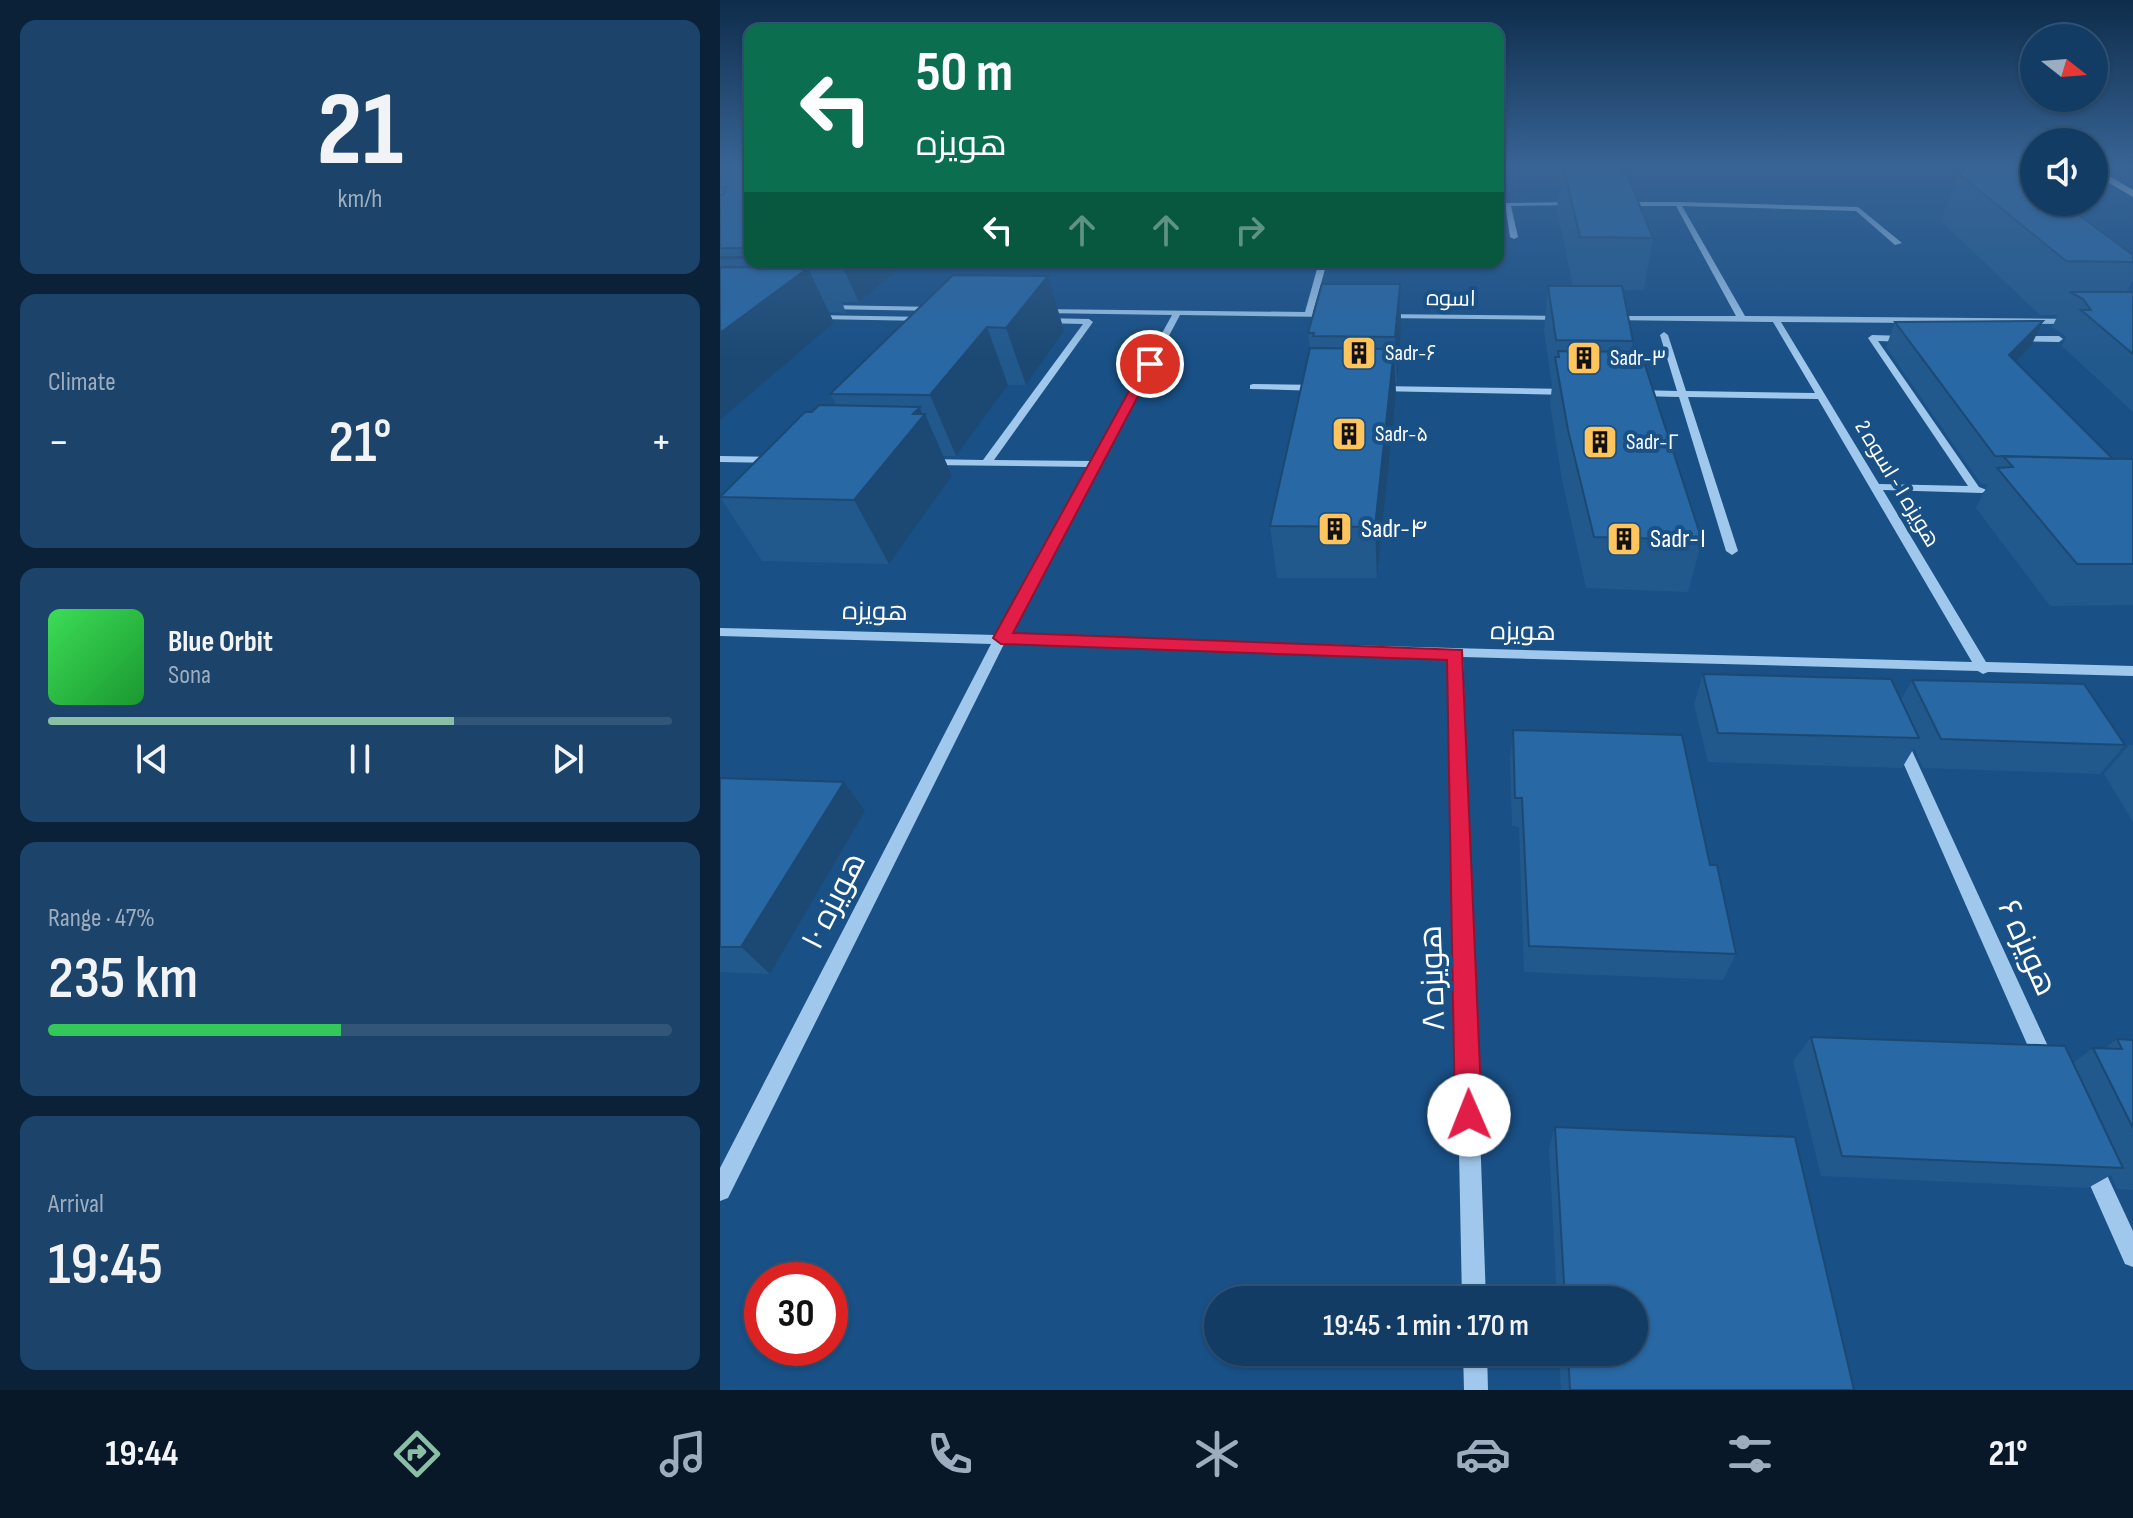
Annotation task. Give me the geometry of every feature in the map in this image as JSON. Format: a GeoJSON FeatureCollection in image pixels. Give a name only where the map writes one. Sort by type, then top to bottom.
{"type":"FeatureCollection","features":[{"type":"Feature","properties":{"kind":"street"},"geometry":{"type":"LineString","coordinates":[[1512,230],[1514,237]]}},
{"type":"Feature","properties":{"kind":"street"},"geometry":{"type":"LineString","coordinates":[[1692,230],[1742,319]]}},
{"type":"Feature","properties":{"kind":"street"},"geometry":{"type":"LineString","coordinates":[[1883,230],[1898,243]]}},
{"type":"Feature","properties":{"kind":"street"},"geometry":{"type":"LineString","coordinates":[[1308,315],[1321,268]]}},
{"type":"Feature","properties":{"kind":"street"},"geometry":{"type":"LineString","coordinates":[[814,307],[940,309]]}},
{"type":"Feature","properties":{"kind":"street"},"geometry":{"type":"LineString","coordinates":[[1035,311],[1339,315]]}},
{"type":"Feature","properties":{"kind":"street","name":"هویزه ۱۰"},"geometry":{"type":"LineString","coordinates":[[720,1190],[1001,638],[1177,314]]}},
{"type":"Feature","properties":{"kind":"street","name":"اسوه"},"geometry":{"type":"LineString","coordinates":[[1370,316],[1571,318]]}},
{"type":"Feature","properties":{"kind":"street"},"geometry":{"type":"LineString","coordinates":[[812,317],[935,319]]}},
{"type":"Feature","properties":{"kind":"street"},"geometry":{"type":"LineString","coordinates":[[1602,318],[2086,322]]}},
{"type":"Feature","properties":{"kind":"street","name":"هویزه ۱ - اسوه 2"},"geometry":{"type":"LineString","coordinates":[[1776,320],[1983,669]]}},
{"type":"Feature","properties":{"kind":"street"},"geometry":{"type":"LineString","coordinates":[[986,463],[1089,322],[1028,321]]}},
{"type":"Feature","properties":{"kind":"street"},"geometry":{"type":"LineString","coordinates":[[1664,335],[1732,551]]}},
{"type":"Feature","properties":{"kind":"street"},"geometry":{"type":"LineString","coordinates":[[1919,339],[1872,338],[1976,490]]}},
{"type":"Feature","properties":{"kind":"street"},"geometry":{"type":"LineString","coordinates":[[1997,339],[2059,339]]}},
{"type":"Feature","properties":{"kind":"street"},"geometry":{"type":"LineString","coordinates":[[1253,387],[1332,388]]}},
{"type":"Feature","properties":{"kind":"street"},"geometry":{"type":"LineString","coordinates":[[1364,389],[1587,392]]}},
{"type":"Feature","properties":{"kind":"street"},"geometry":{"type":"LineString","coordinates":[[1619,393],[1821,396]]}},
{"type":"Feature","properties":{"kind":"street"},"geometry":{"type":"LineString","coordinates":[[720,459],[783,460]]}},
{"type":"Feature","properties":{"kind":"street"},"geometry":{"type":"LineString","coordinates":[[908,462],[1096,464]]}},
{"type":"Feature","properties":{"kind":"street"},"geometry":{"type":"LineString","coordinates":[[1875,487],[1992,490]]}},
{"type":"Feature","properties":{"kind":"street","name":"هویزه"},"geometry":{"type":"LineString","coordinates":[[720,632],[1001,638],[1870,672],[1983,669],[2133,671]]}},
{"type":"Feature","properties":{"kind":"street","name":"هویزه ۸"},"geometry":{"type":"LineString","coordinates":[[1456,654],[1474,1286]]}},
{"type":"Feature","properties":{"kind":"street","name":"هویزه ۶"},"geometry":{"type":"LineString","coordinates":[[1892,722],[2055,1083]]}},
{"type":"Feature","properties":{"kind":"street"},"geometry":{"type":"LineString","coordinates":[[2081,1141],[2133,1256]]}},
{"type":"Feature","properties":{"kind":"street"},"geometry":{"type":"LineString","coordinates":[[1475,1366],[1476,1390]]}},
{"type":"Feature","properties":{"kind":"building"},"geometry":{"type":"Polygon","coordinates":[[[720,230],[744,230],[744,248],[720,248],[720,230]]]}},
{"type":"Feature","properties":{"kind":"building"},"geometry":{"type":"Polygon","coordinates":[[[1578,230],[1650,230],[1653,238],[1580,237],[1578,230]]]}},
{"type":"Feature","properties":{"kind":"building"},"geometry":{"type":"Polygon","coordinates":[[[2028,230],[2099,230],[2133,255],[2133,262],[2066,261],[2028,230]]]}},
{"type":"Feature","properties":{"kind":"building"},"geometry":{"type":"Polygon","coordinates":[[[720,267],[808,268],[720,333],[720,267]]]}},
{"type":"Feature","properties":{"kind":"building"},"geometry":{"type":"Polygon","coordinates":[[[953,275],[1048,276],[1006,328],[987,327],[930,395],[830,394],[953,275]]]}},
{"type":"Feature","properties":{"kind":"building"},"geometry":{"type":"Polygon","coordinates":[[[1322,284],[1400,284],[1395,337],[1313,336],[1314,333],[1308,333],[1322,284]]]}},
{"type":"Feature","properties":{"kind":"building"},"geometry":{"type":"Polygon","coordinates":[[[1548,286],[1622,286],[1633,341],[1556,340],[1548,286]]]}},
{"type":"Feature","properties":{"kind":"building"},"geometry":{"type":"Polygon","coordinates":[[[2070,292],[2133,292],[2133,354],[2081,310],[2091,310],[2083,299],[2070,292]]]}},
{"type":"Feature","properties":{"kind":"building"},"geometry":{"type":"Polygon","coordinates":[[[2043,321],[2009,355],[2113,459],[1995,456],[1895,322],[2043,321]]]}},
{"type":"Feature","properties":{"kind":"building"},"geometry":{"type":"Polygon","coordinates":[[[1310,348],[1394,349],[1375,527],[1270,526],[1310,348]]]}},
{"type":"Feature","properties":{"kind":"building"},"geometry":{"type":"Polygon","coordinates":[[[1558,351],[1636,352],[1637,356],[1642,356],[1702,540],[1594,537],[1568,430],[1555,357],[1559,357],[1558,351]]]}},
{"type":"Feature","properties":{"kind":"building"},"geometry":{"type":"Polygon","coordinates":[[[819,405],[920,407],[913,414],[925,414],[854,500],[720,497],[805,412],[812,412],[819,405]]]}},
{"type":"Feature","properties":{"kind":"building"},"geometry":{"type":"Polygon","coordinates":[[[2003,456],[2133,459],[2133,564],[2077,564],[1997,468],[2013,467],[2003,456]]]}},
{"type":"Feature","properties":{"kind":"building"},"geometry":{"type":"Polygon","coordinates":[[[1703,674],[1891,679],[1919,738],[1718,733],[1703,674]]]}},
{"type":"Feature","properties":{"kind":"building"},"geometry":{"type":"Polygon","coordinates":[[[1912,680],[2084,684],[2125,745],[1941,739],[1912,680]]]}},
{"type":"Feature","properties":{"kind":"building"},"geometry":{"type":"Polygon","coordinates":[[[1513,730],[1682,735],[1710,865],[1717,865],[1736,954],[1529,946],[1522,798],[1515,798],[1513,730]]]}},
{"type":"Feature","properties":{"kind":"building"},"geometry":{"type":"Polygon","coordinates":[[[720,778],[844,782],[741,947],[720,947],[720,778]]]}},
{"type":"Feature","properties":{"kind":"building"},"geometry":{"type":"Polygon","coordinates":[[[1811,1037],[2065,1046],[2123,1168],[1842,1156],[1811,1037]]]}},
{"type":"Feature","properties":{"kind":"building"},"geometry":{"type":"Polygon","coordinates":[[[2117,1039],[2133,1040],[2133,1128],[2093,1048],[2122,1049],[2117,1039]]]}},
{"type":"Feature","properties":{"kind":"building"},"geometry":{"type":"Polygon","coordinates":[[[1555,1127],[1795,1137],[1854,1390],[1570,1390],[1569,1366],[1648,1366],[1648,1286],[1564,1286],[1555,1127]]]}},
{"type":"Feature","properties":{"kind":"place","name":"Sadr-۶"},"geometry":{"type":"Point","coordinates":[1359,353]}},
{"type":"Feature","properties":{"kind":"place","name":"Sadr-۳"},"geometry":{"type":"Point","coordinates":[1584,358]}},
{"type":"Feature","properties":{"kind":"place","name":"Sadr-۵"},"geometry":{"type":"Point","coordinates":[1349,434]}},
{"type":"Feature","properties":{"kind":"place","name":"Sadr-۲"},"geometry":{"type":"Point","coordinates":[1600,442]}},
{"type":"Feature","properties":{"kind":"place","name":"Sadr-۴"},"geometry":{"type":"Point","coordinates":[1335,529]}},
{"type":"Feature","properties":{"kind":"place","name":"Sadr-۱"},"geometry":{"type":"Point","coordinates":[1624,539]}},
{"type":"Feature","properties":{"kind":"route"},"geometry":{"type":"LineString","coordinates":[[1150,364],[1001,638],[1456,654],[1469,1115]]}}]}
